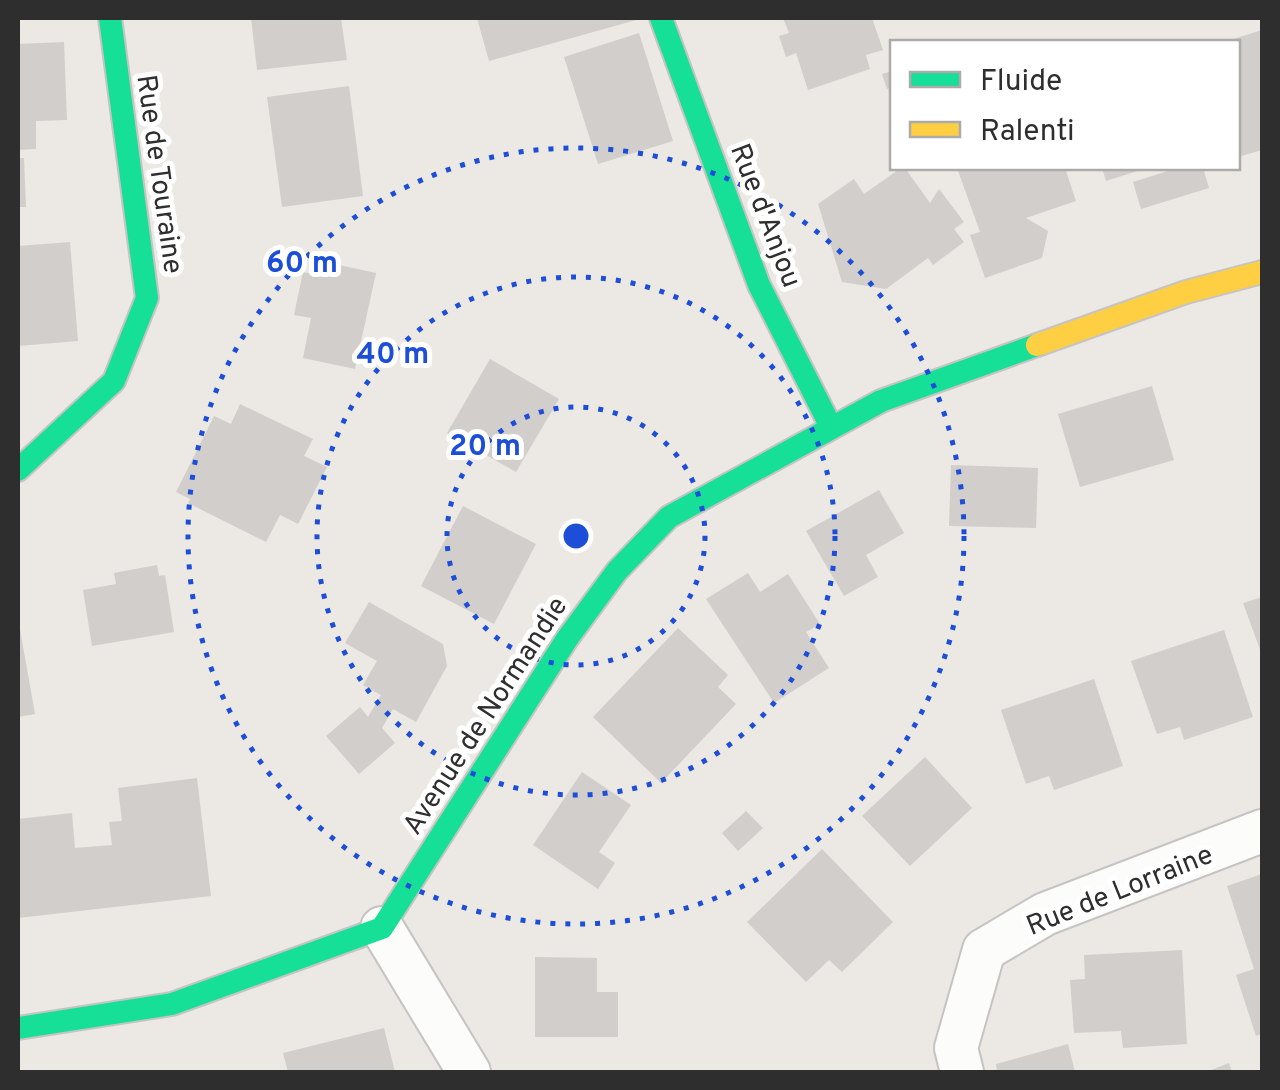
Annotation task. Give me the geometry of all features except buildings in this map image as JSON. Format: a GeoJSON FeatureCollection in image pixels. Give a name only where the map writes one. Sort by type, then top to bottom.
{"type":"FeatureCollection","features":[{"type":"Feature","properties":{"kind":"street","name":"Rue de Touraine"},"geometry":{"type":"LineString","coordinates":[[18,470],[114,381],[147,298],[110,18]]}},
{"type":"Feature","properties":{"kind":"street","name":"Rue d'Anjou"},"geometry":{"type":"LineString","coordinates":[[661,18],[759,284],[831,427]]}},
{"type":"Feature","properties":{"kind":"street","name":"Avenue de Normandie"},"geometry":{"type":"LineString","coordinates":[[382,928],[567,638],[617,571],[669,517],[899,394],[1186,292],[1262,272]]}},
{"type":"Feature","properties":{"kind":"street","name":"Rue de Lorraine"},"geometry":{"type":"LineString","coordinates":[[962,1072],[956,1048],[984,950],[1045,914],[1262,831]]}},
{"type":"Feature","properties":{"kind":"street"},"geometry":{"type":"LineString","coordinates":[[18,1028],[172,1004],[382,928],[469,1072]]}},
{"type":"Feature","properties":{"kind":"traffic: fast"},"geometry":{"type":"LineString","coordinates":[[18,470],[114,381],[147,298],[110,18]]}},
{"type":"Feature","properties":{"kind":"traffic: fast"},"geometry":{"type":"LineString","coordinates":[[661,18],[759,285],[831,427]]}},
{"type":"Feature","properties":{"kind":"traffic: fast"},"geometry":{"type":"LineString","coordinates":[[18,1028],[172,1004],[382,928],[567,639],[617,571],[669,517],[881,401],[1037,345]]}},
{"type":"Feature","properties":{"kind":"traffic: slow"},"geometry":{"type":"LineString","coordinates":[[1037,345],[1186,292],[1262,272]]}}]}
